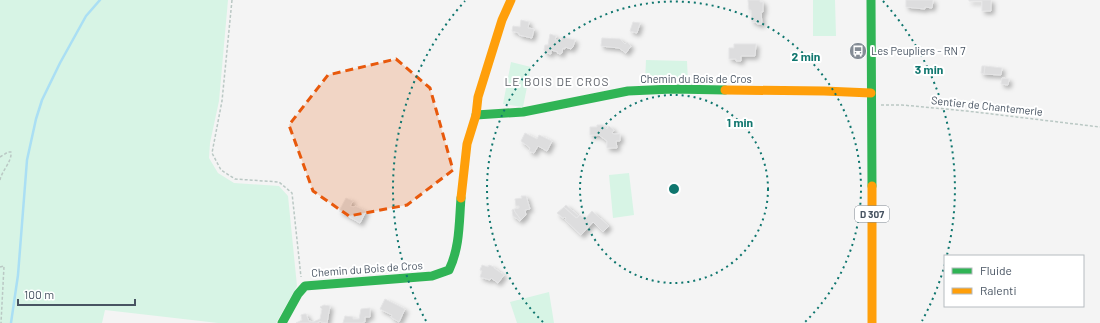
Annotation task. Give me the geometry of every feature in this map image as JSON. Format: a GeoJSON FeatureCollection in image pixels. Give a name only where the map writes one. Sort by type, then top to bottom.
{"type":"FeatureCollection","features":[{"type":"Feature","properties":{"kind":"street","name":"Chemin du Bois de Cros"},"geometry":{"type":"LineString","coordinates":[[305,286],[432,276],[449,270],[454,260],[458,244],[458,215],[464,156],[476,115],[478,97],[502,20],[511,0]]}},
{"type":"Feature","properties":{"kind":"street","name":"D 307"},"geometry":{"type":"LineString","coordinates":[[871,0],[872,323]]}},
{"type":"Feature","properties":{"kind":"street","name":"Chemin du Bois de Cros"},"geometry":{"type":"LineString","coordinates":[[476,115],[497,116],[627,91],[657,89],[679,88],[747,91],[804,90],[871,93]]}},
{"type":"Feature","properties":{"kind":"street"},"geometry":{"type":"LineString","coordinates":[[282,323],[298,294],[305,286]]}},
{"type":"Feature","properties":{"kind":"path","name":"Chemin du Bois de Cros"},"geometry":{"type":"LineString","coordinates":[[232,0],[222,101],[212,153],[221,170],[235,179],[279,182],[292,193],[301,280],[305,286]]}},
{"type":"Feature","properties":{"kind":"path","name":"Sentier de Chantemerle"},"geometry":{"type":"LineString","coordinates":[[871,105],[902,105],[938,108],[1100,127]]}},
{"type":"Feature","properties":{"kind":"path"},"geometry":{"type":"LineString","coordinates":[[0,157],[8,152],[12,152],[12,157],[2,172],[0,180]]}},
{"type":"Feature","properties":{"kind":"path"},"geometry":{"type":"LineString","coordinates":[[0,267],[4,266],[1,323]]}},
{"type":"Feature","properties":{"kind":"highlighted area"},"geometry":{"type":"Polygon","coordinates":[[[396,59],[430,88],[453,170],[407,205],[349,216],[313,191],[289,125],[328,75],[396,59]]]}},
{"type":"Feature","properties":{"kind":"green space"},"geometry":{"type":"Polygon","coordinates":[[[0,0],[228,0],[219,101],[210,143],[209,158],[218,173],[234,183],[279,186],[288,196],[297,286],[276,323],[218,323],[105,310],[102,323],[0,323],[0,0]]]}},
{"type":"Feature","properties":{"kind":"green space"},"geometry":{"type":"Polygon","coordinates":[[[813,0],[835,0],[836,36],[813,36],[813,0]]]}},
{"type":"Feature","properties":{"kind":"green space"},"geometry":{"type":"Polygon","coordinates":[[[646,60],[687,61],[688,82],[645,81],[646,60]]]}},
{"type":"Feature","properties":{"kind":"green space"},"geometry":{"type":"Polygon","coordinates":[[[511,62],[531,67],[523,107],[503,104],[511,62]]]}},
{"type":"Feature","properties":{"kind":"green space"},"geometry":{"type":"Polygon","coordinates":[[[629,173],[634,215],[613,218],[609,175],[629,173]]]}},
{"type":"Feature","properties":{"kind":"green space"},"geometry":{"type":"Polygon","coordinates":[[[549,292],[554,323],[517,323],[510,302],[549,292]]]}},
{"type":"Feature","properties":{"kind":"building"},"geometry":{"type":"Polygon","coordinates":[[[748,0],[760,0],[760,2],[763,2],[763,12],[761,12],[762,24],[752,22],[748,0]]]}},
{"type":"Feature","properties":{"kind":"building"},"geometry":{"type":"Polygon","coordinates":[[[906,0],[933,0],[932,8],[925,7],[925,9],[906,7],[906,0]]]}},
{"type":"Feature","properties":{"kind":"building"},"geometry":{"type":"Polygon","coordinates":[[[969,0],[991,0],[991,11],[982,11],[982,1],[969,0]]]}},
{"type":"Feature","properties":{"kind":"building"},"geometry":{"type":"Polygon","coordinates":[[[521,20],[529,22],[528,28],[534,29],[532,38],[519,35],[519,33],[512,31],[513,26],[520,27],[521,20]]]}},
{"type":"Feature","properties":{"kind":"building"},"geometry":{"type":"Polygon","coordinates":[[[633,22],[640,23],[637,33],[630,31],[633,22]]]}},
{"type":"Feature","properties":{"kind":"building"},"geometry":{"type":"Polygon","coordinates":[[[550,34],[556,36],[555,40],[561,41],[562,37],[575,40],[573,47],[571,49],[565,47],[565,49],[563,48],[562,53],[560,54],[551,50],[551,54],[546,53],[544,50],[545,45],[548,45],[550,34]]]}},
{"type":"Feature","properties":{"kind":"building"},"geometry":{"type":"Polygon","coordinates":[[[602,38],[620,39],[625,44],[627,42],[631,46],[626,53],[619,48],[601,46],[602,38]]]}},
{"type":"Feature","properties":{"kind":"building"},"geometry":{"type":"Polygon","coordinates":[[[734,44],[756,44],[755,56],[741,56],[741,61],[729,59],[729,48],[734,48],[734,44]]]}},
{"type":"Feature","properties":{"kind":"building"},"geometry":{"type":"Polygon","coordinates":[[[982,66],[985,66],[984,74],[981,73],[982,66]]]}},
{"type":"Feature","properties":{"kind":"building"},"geometry":{"type":"Polygon","coordinates":[[[985,66],[1002,68],[1001,75],[984,74],[985,66]]]}},
{"type":"Feature","properties":{"kind":"building"},"geometry":{"type":"Polygon","coordinates":[[[1002,78],[1009,79],[1008,85],[1001,84],[1002,78]]]}},
{"type":"Feature","properties":{"kind":"building"},"geometry":{"type":"Polygon","coordinates":[[[597,125],[603,125],[607,129],[609,126],[614,130],[612,133],[620,134],[620,141],[616,141],[617,148],[607,148],[607,141],[599,135],[590,135],[590,127],[597,127],[597,125]]]}},
{"type":"Feature","properties":{"kind":"building"},"geometry":{"type":"Polygon","coordinates":[[[525,133],[537,139],[539,135],[552,141],[547,151],[538,146],[534,153],[529,151],[530,148],[521,141],[525,133]]]}},
{"type":"Feature","properties":{"kind":"building"},"geometry":{"type":"Polygon","coordinates":[[[521,196],[526,196],[530,209],[525,210],[526,215],[521,220],[514,209],[519,208],[519,206],[516,206],[515,199],[522,198],[521,196]]]}},
{"type":"Feature","properties":{"kind":"building"},"geometry":{"type":"Polygon","coordinates":[[[346,198],[353,201],[350,206],[355,206],[366,211],[360,223],[339,211],[346,198]]]}},
{"type":"Feature","properties":{"kind":"building"},"geometry":{"type":"Polygon","coordinates":[[[566,205],[579,216],[577,218],[564,207],[566,205]]]}},
{"type":"Feature","properties":{"kind":"building"},"geometry":{"type":"Polygon","coordinates":[[[564,207],[576,218],[580,215],[585,219],[592,211],[609,226],[603,232],[593,222],[581,235],[565,220],[565,217],[563,218],[557,213],[564,207]]]}},
{"type":"Feature","properties":{"kind":"building"},"geometry":{"type":"Polygon","coordinates":[[[514,209],[521,220],[520,221],[513,216],[512,210],[514,209]]]}},
{"type":"Feature","properties":{"kind":"building"},"geometry":{"type":"Polygon","coordinates":[[[482,265],[494,267],[504,275],[498,283],[491,278],[490,280],[480,277],[482,265]]]}},
{"type":"Feature","properties":{"kind":"building"},"geometry":{"type":"Polygon","coordinates":[[[385,299],[405,309],[399,322],[391,317],[392,315],[380,309],[385,299]]]}},
{"type":"Feature","properties":{"kind":"building"},"geometry":{"type":"Polygon","coordinates":[[[324,305],[330,306],[327,323],[320,321],[317,323],[296,323],[302,320],[301,315],[304,314],[306,314],[309,321],[313,322],[320,319],[322,309],[320,307],[324,305]]]}},
{"type":"Feature","properties":{"kind":"building"},"geometry":{"type":"Polygon","coordinates":[[[370,308],[370,317],[365,317],[365,322],[343,323],[345,316],[353,317],[353,319],[359,319],[361,309],[370,308]]]}},
{"type":"Feature","properties":{"kind":"waterway"},"geometry":{"type":"LineString","coordinates":[[11,323],[18,275],[27,160],[36,119],[42,100],[60,63],[86,16],[100,0]]}},
{"type":"Feature","properties":{"kind":"traffic: fast"},"geometry":{"type":"LineString","coordinates":[[871,0],[872,186]]}},
{"type":"Feature","properties":{"kind":"traffic: fast"},"geometry":{"type":"LineString","coordinates":[[476,115],[523,112],[628,91],[673,89],[725,90]]}},
{"type":"Feature","properties":{"kind":"traffic: fast"},"geometry":{"type":"LineString","coordinates":[[282,323],[298,294],[305,286],[432,276],[449,270],[457,244],[461,198]]}},
{"type":"Feature","properties":{"kind":"traffic: slow"},"geometry":{"type":"LineString","coordinates":[[461,198],[467,144],[476,115],[478,97],[502,20],[511,0]]}},
{"type":"Feature","properties":{"kind":"traffic: slow"},"geometry":{"type":"LineString","coordinates":[[725,90],[871,93]]}},
{"type":"Feature","properties":{"kind":"traffic: slow"},"geometry":{"type":"LineString","coordinates":[[872,186],[872,323]]}},
{"type":"Feature","properties":{"kind":"place","name":"Les Peupliers - RN 7"},"geometry":{"type":"Point","coordinates":[858,51]}},
{"type":"Feature","properties":{"kind":"district","name":"LE BOIS DE CROS"},"geometry":{"type":"Point","coordinates":[557,82]}}]}
